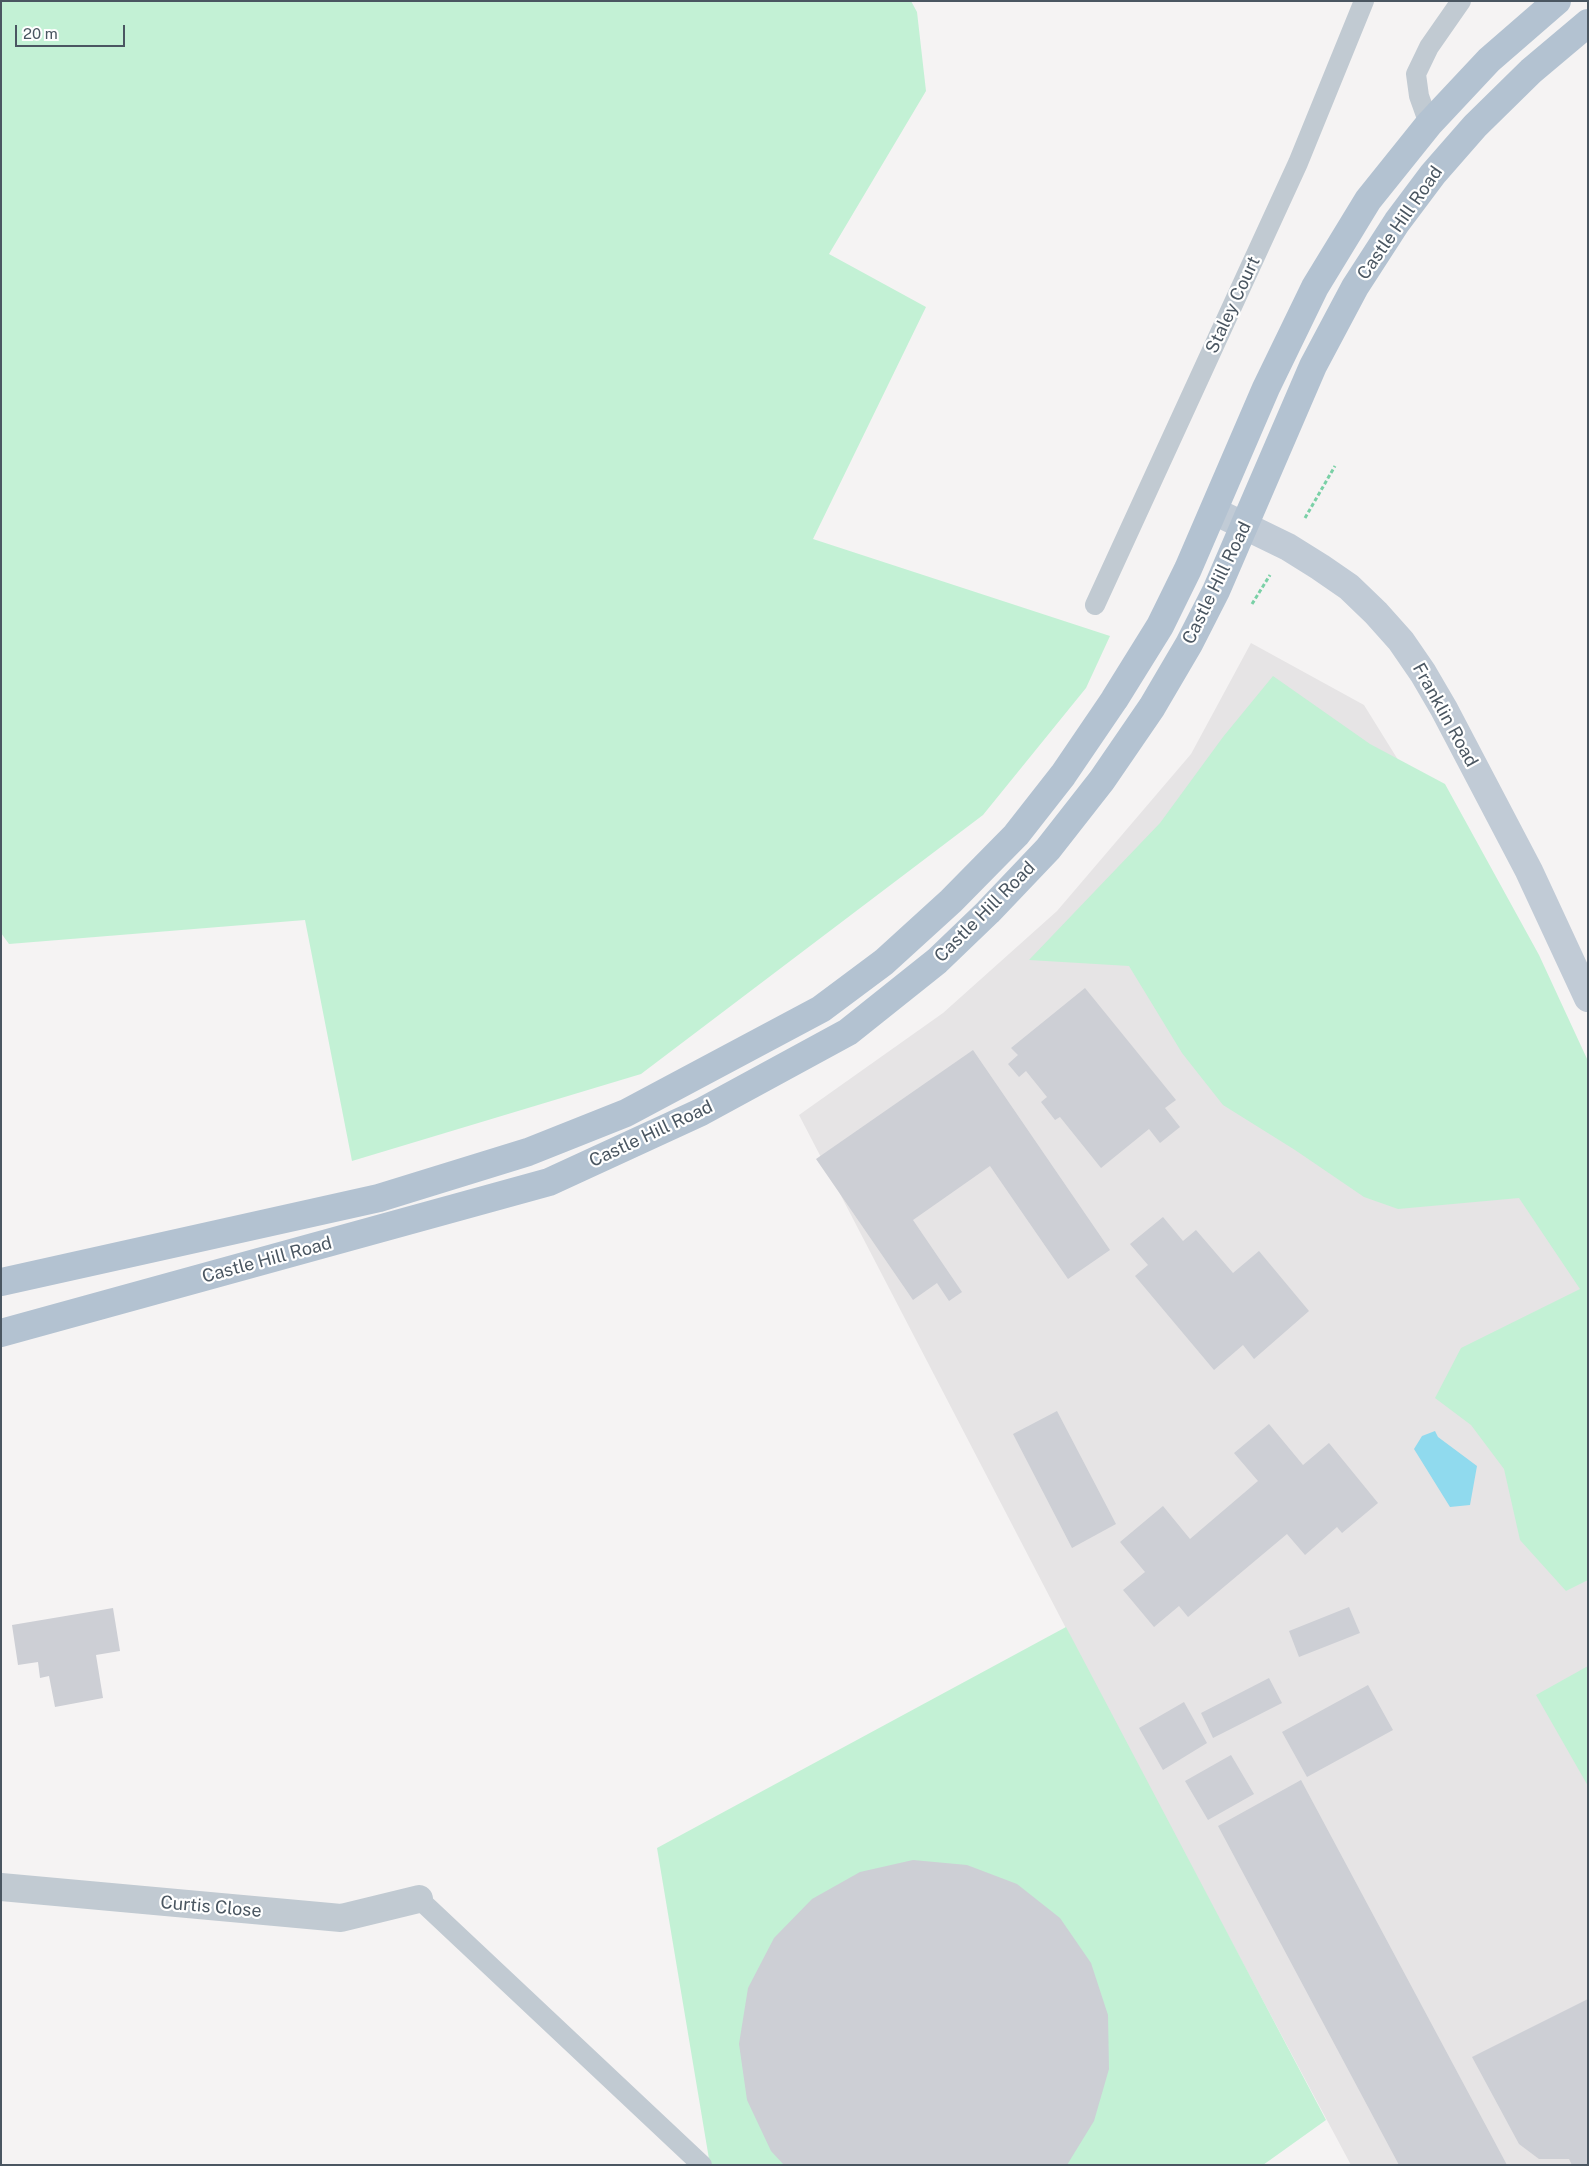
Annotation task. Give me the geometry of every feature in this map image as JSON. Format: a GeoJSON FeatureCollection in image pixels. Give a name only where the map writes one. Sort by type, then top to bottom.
{"type":"FeatureCollection","features":[{"type":"Feature","properties":{"kind":"main road","name":"Castle Hill Road"},"geometry":{"type":"LineString","coordinates":[[1,1282],[378,1198],[528,1152],[626,1113],[821,1009],[884,962],[951,901],[1016,835],[1063,775],[1160,626],[1214,511],[1266,388],[1315,287],[1368,200],[1429,124],[1489,60],[1557,1]]}},
{"type":"Feature","properties":{"kind":"main road","name":"Castle Hill Road"},"geometry":{"type":"LineString","coordinates":[[1,1333],[549,1182],[701,1112],[848,1032],[937,960],[988,912],[1048,849],[1102,780],[1152,706],[1189,644],[1245,526],[1313,366],[1355,287],[1398,222],[1433,174],[1475,126],[1531,72],[1588,23]]}},
{"type":"Feature","properties":{"kind":"street","name":"Franklin Road"},"geometry":{"type":"LineString","coordinates":[[1214,511],[1288,547],[1349,588],[1376,613],[1401,641],[1424,673],[1457,734],[1528,871],[1588,998]]}},
{"type":"Feature","properties":{"kind":"street","name":"Curtis Close"},"geometry":{"type":"LineString","coordinates":[[1,1887],[341,1918],[419,1898]]}},
{"type":"Feature","properties":{"kind":"lane","name":"Staley Court"},"geometry":{"type":"LineString","coordinates":[[1095,605],[1298,164],[1364,1]]}},
{"type":"Feature","properties":{"kind":"lane"},"geometry":{"type":"LineString","coordinates":[[1429,124],[1419,96],[1416,74],[1429,47],[1462,1]]}},
{"type":"Feature","properties":{"kind":"lane"},"geometry":{"type":"LineString","coordinates":[[419,1898],[702,2165]]}},
{"type":"Feature","properties":{"kind":"shaded area"},"geometry":{"type":"Polygon","coordinates":[[[1251,643],[1364,705],[1588,1066],[1588,2165],[1351,2165],[1147,1784],[799,1115],[943,1013],[1057,911],[1191,754],[1251,643]]]}},
{"type":"Feature","properties":{"kind":"green space"},"geometry":{"type":"Polygon","coordinates":[[[1,1],[911,1],[917,12],[926,91],[829,254],[926,307],[813,539],[1110,636],[1086,688],[983,815],[641,1074],[352,1161],[305,920],[9,944],[1,933],[1,1]]]}},
{"type":"Feature","properties":{"kind":"green space"},"geometry":{"type":"Polygon","coordinates":[[[1273,676],[1370,744],[1445,784],[1539,955],[1588,1061],[1588,1580],[1566,1591],[1520,1540],[1504,1469],[1471,1425],[1435,1398],[1461,1348],[1580,1289],[1519,1198],[1398,1209],[1364,1197],[1295,1150],[1223,1105],[1182,1053],[1129,966],[1029,960],[1160,823],[1223,737],[1273,676]]]}},
{"type":"Feature","properties":{"kind":"green space"},"geometry":{"type":"Polygon","coordinates":[[[1066,1627],[1326,2120],[1263,2165],[710,2165],[657,1848],[1066,1627]]]}},
{"type":"Feature","properties":{"kind":"green space"},"geometry":{"type":"Polygon","coordinates":[[[1588,1666],[1588,1786],[1536,1695],[1588,1666]]]}},
{"type":"Feature","properties":{"kind":"water"},"geometry":{"type":"Polygon","coordinates":[[[1435,1431],[1438,1437],[1477,1466],[1470,1505],[1450,1507],[1414,1449],[1422,1436],[1435,1431]]]}},
{"type":"Feature","properties":{"kind":"building"},"geometry":{"type":"Polygon","coordinates":[[[1085,988],[1176,1100],[1165,1108],[1180,1127],[1160,1143],[1149,1129],[1101,1168],[1060,1117],[1055,1120],[1041,1102],[1047,1097],[1026,1071],[1019,1077],[1008,1064],[1018,1055],[1011,1048],[1085,988]]]}},
{"type":"Feature","properties":{"kind":"building"},"geometry":{"type":"Polygon","coordinates":[[[973,1050],[1110,1250],[1068,1279],[990,1166],[913,1220],[962,1292],[949,1301],[937,1283],[913,1300],[816,1159],[973,1050]]]}},
{"type":"Feature","properties":{"kind":"building"},"geometry":{"type":"Polygon","coordinates":[[[1163,1217],[1183,1241],[1196,1230],[1233,1273],[1259,1251],[1309,1311],[1254,1359],[1243,1345],[1214,1370],[1135,1276],[1148,1265],[1130,1244],[1163,1217]]]}},
{"type":"Feature","properties":{"kind":"building"},"geometry":{"type":"Polygon","coordinates":[[[1057,1411],[1116,1524],[1072,1548],[1013,1434],[1057,1411]]]}},
{"type":"Feature","properties":{"kind":"building"},"geometry":{"type":"Polygon","coordinates":[[[1269,1424],[1303,1465],[1329,1443],[1378,1503],[1342,1533],[1337,1527],[1305,1555],[1287,1534],[1188,1617],[1179,1606],[1154,1627],[1123,1590],[1145,1572],[1120,1542],[1163,1506],[1190,1539],[1258,1481],[1234,1453],[1269,1424]]]}},
{"type":"Feature","properties":{"kind":"building"},"geometry":{"type":"Polygon","coordinates":[[[1349,1607],[1360,1633],[1299,1657],[1289,1631],[1349,1607]]]}},
{"type":"Feature","properties":{"kind":"building"},"geometry":{"type":"Polygon","coordinates":[[[113,1608],[120,1651],[96,1655],[103,1698],[55,1707],[49,1676],[40,1678],[38,1662],[18,1665],[12,1625],[113,1608]]]}},
{"type":"Feature","properties":{"kind":"building"},"geometry":{"type":"Polygon","coordinates":[[[1269,1678],[1282,1703],[1213,1738],[1201,1713],[1269,1678]]]}},
{"type":"Feature","properties":{"kind":"building"},"geometry":{"type":"Polygon","coordinates":[[[1368,1685],[1393,1730],[1307,1777],[1282,1732],[1368,1685]]]}},
{"type":"Feature","properties":{"kind":"building"},"geometry":{"type":"Polygon","coordinates":[[[1184,1702],[1207,1743],[1163,1770],[1139,1728],[1184,1702]]]}},
{"type":"Feature","properties":{"kind":"building"},"geometry":{"type":"Polygon","coordinates":[[[1231,1755],[1254,1794],[1208,1820],[1185,1781],[1231,1755]]]}},
{"type":"Feature","properties":{"kind":"building"},"geometry":{"type":"Polygon","coordinates":[[[1301,1780],[1507,2165],[1399,2165],[1218,1826],[1301,1780]]]}},
{"type":"Feature","properties":{"kind":"building"},"geometry":{"type":"Polygon","coordinates":[[[913,1860],[967,1865],[1017,1884],[1060,1918],[1091,1963],[1108,2015],[1109,2069],[1094,2121],[1067,2165],[784,2165],[771,2151],[747,2100],[739,2044],[748,1988],[774,1938],[812,1899],[860,1872],[913,1860]]]}},
{"type":"Feature","properties":{"kind":"building"},"geometry":{"type":"Polygon","coordinates":[[[1588,1999],[1588,2165],[1572,2165],[1569,2159],[1539,2159],[1519,2144],[1472,2057],[1588,1999]]]}}]}
